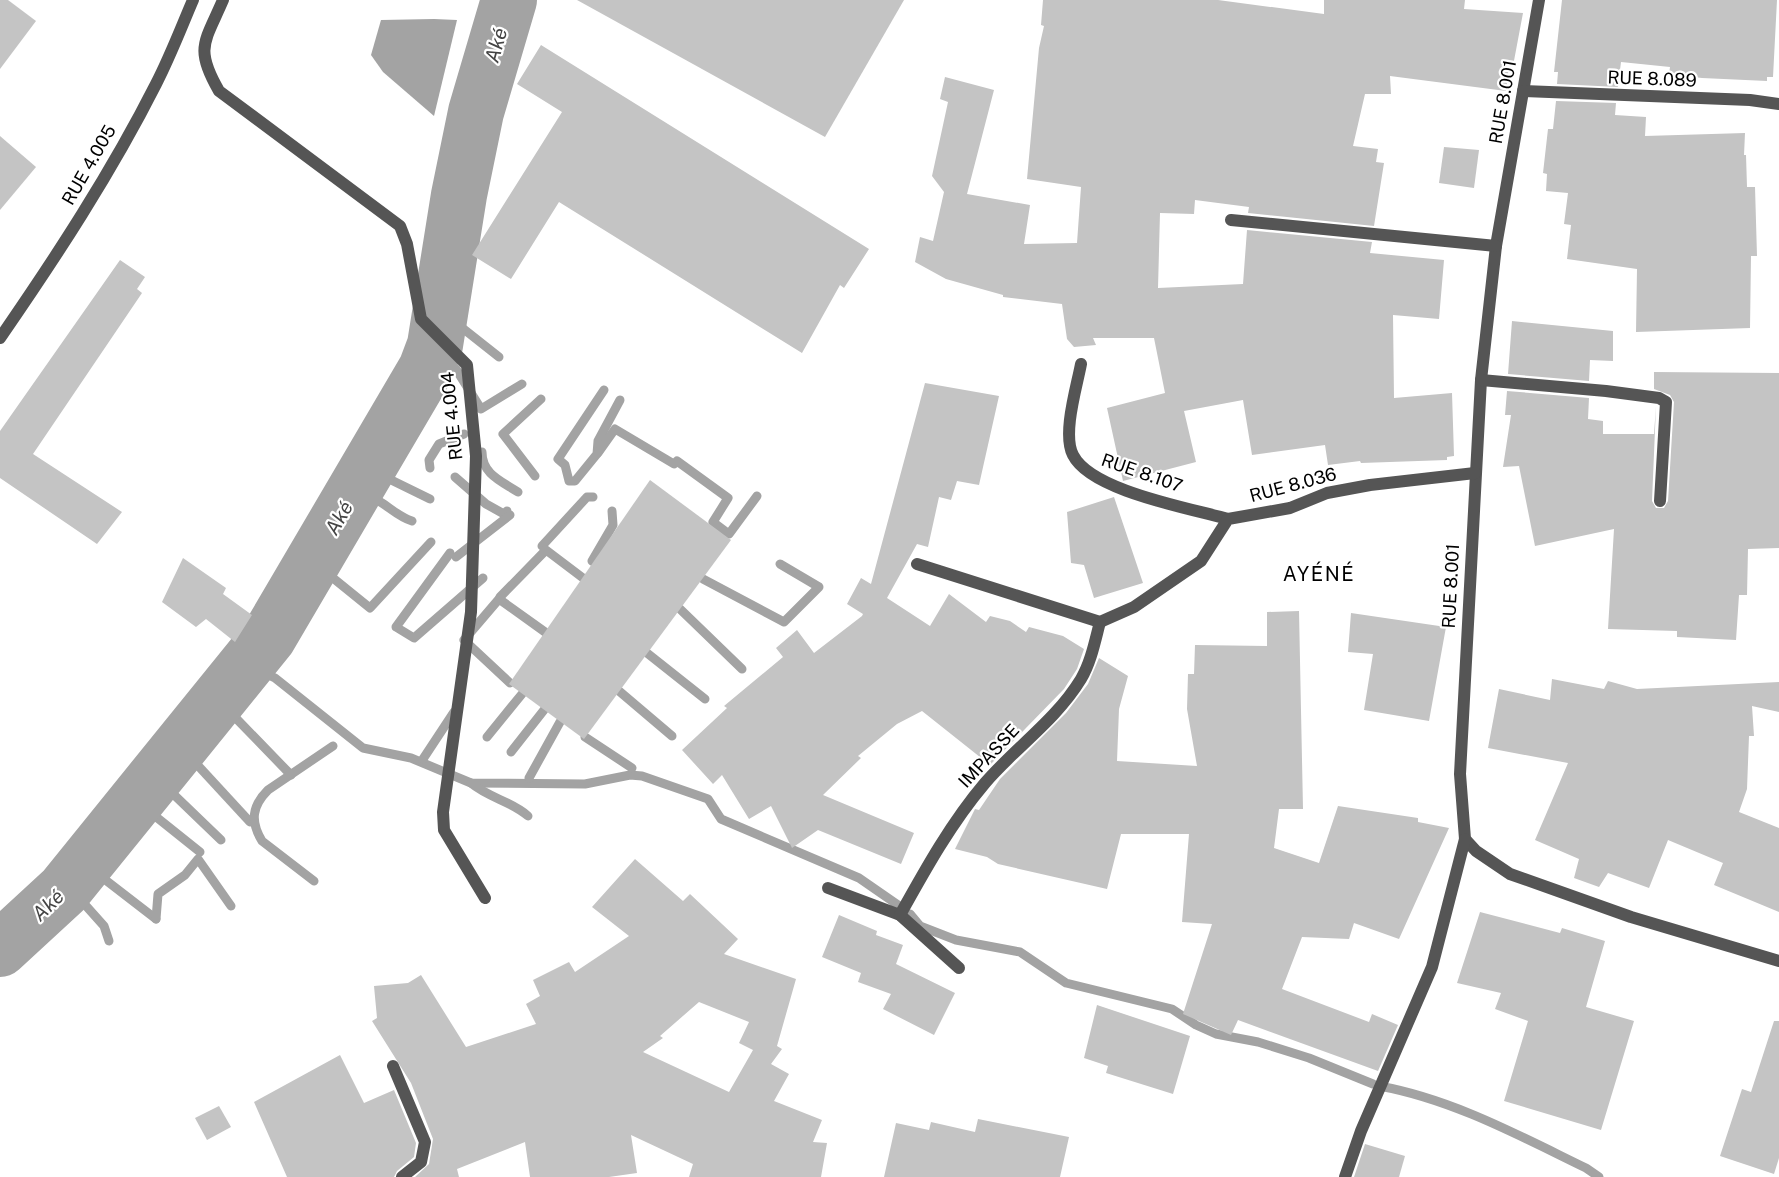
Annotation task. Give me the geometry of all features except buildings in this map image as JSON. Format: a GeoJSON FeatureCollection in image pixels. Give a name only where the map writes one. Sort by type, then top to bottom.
{"type":"FeatureCollection","features":[{"type":"Feature","properties":{"kind":"street","name":"RUE 4.005"},"geometry":{"type":"LineString","coordinates":[[0,338],[45,273],[102,181],[157,83],[193,0]]}},
{"type":"Feature","properties":{"kind":"street","name":"RUE 4.004"},"geometry":{"type":"LineString","coordinates":[[223,0],[204,46],[205,67],[219,91],[400,226],[407,244],[422,319],[467,365],[476,456],[471,612],[443,812],[444,830],[485,898]]}},
{"type":"Feature","properties":{"kind":"street","name":"RUE 8.001"},"geometry":{"type":"LineString","coordinates":[[1345,1177],[1361,1131],[1432,967],[1465,838],[1460,774],[1481,380],[1496,246],[1539,0]]}},
{"type":"Feature","properties":{"kind":"street","name":"RUE 8.089"},"geometry":{"type":"LineString","coordinates":[[1523,91],[1779,104]]}},
{"type":"Feature","properties":{"kind":"street"},"geometry":{"type":"LineString","coordinates":[[1231,220],[1496,246]]}},
{"type":"Feature","properties":{"kind":"street","name":"RUE 8.107"},"geometry":{"type":"LineString","coordinates":[[1081,364],[1069,428],[1072,454],[1090,476],[1134,493],[1228,519]]}},
{"type":"Feature","properties":{"kind":"street"},"geometry":{"type":"LineString","coordinates":[[1481,380],[1617,392],[1659,398],[1666,402],[1660,501]]}},
{"type":"Feature","properties":{"kind":"street","name":"RUE 8.036"},"geometry":{"type":"LineString","coordinates":[[1228,519],[1290,508],[1327,493],[1370,485],[1475,473]]}},
{"type":"Feature","properties":{"kind":"street"},"geometry":{"type":"LineString","coordinates":[[917,564],[1100,622],[1134,608],[1202,561],[1228,519]]}},
{"type":"Feature","properties":{"kind":"street","name":"IMPASSE"},"geometry":{"type":"LineString","coordinates":[[900,915],[930,862],[985,783],[1056,714],[1082,678],[1100,622]]}},
{"type":"Feature","properties":{"kind":"street"},"geometry":{"type":"LineString","coordinates":[[1465,838],[1476,851],[1510,874],[1632,917],[1779,961]]}},
{"type":"Feature","properties":{"kind":"street"},"geometry":{"type":"LineString","coordinates":[[828,888],[900,915],[959,968]]}},
{"type":"Feature","properties":{"kind":"street"},"geometry":{"type":"LineString","coordinates":[[393,1066],[424,1142],[421,1162],[402,1177]]}},
{"type":"Feature","properties":{"kind":"shaded area"},"geometry":{"type":"Polygon","coordinates":[[[381,20],[457,20],[434,116],[383,72],[371,55],[381,20]]]}},
{"type":"Feature","properties":{"kind":"waterway","name":"Aké"},"geometry":{"type":"LineString","coordinates":[[0,949],[64,890],[268,638],[426,369],[435,345],[459,195],[476,112],[509,0]]}},
{"type":"Feature","properties":{"kind":"waterway"},"geometry":{"type":"LineString","coordinates":[[456,323],[499,357]]}},
{"type":"Feature","properties":{"kind":"waterway"},"geometry":{"type":"LineString","coordinates":[[446,360],[456,369],[481,409],[522,384]]}},
{"type":"Feature","properties":{"kind":"waterway"},"geometry":{"type":"LineString","coordinates":[[604,390],[558,459],[565,465],[569,481],[575,481],[597,454],[598,441],[620,400]]}},
{"type":"Feature","properties":{"kind":"waterway"},"geometry":{"type":"LineString","coordinates":[[535,476],[503,434],[541,399]]}},
{"type":"Feature","properties":{"kind":"waterway"},"geometry":{"type":"LineString","coordinates":[[598,453],[615,429],[674,464],[677,461],[728,498],[713,522],[729,534],[757,496]]}},
{"type":"Feature","properties":{"kind":"waterway"},"geometry":{"type":"LineString","coordinates":[[430,468],[429,460],[439,444],[464,434]]}},
{"type":"Feature","properties":{"kind":"waterway"},"geometry":{"type":"LineString","coordinates":[[482,452],[485,466],[489,471],[518,492]]}},
{"type":"Feature","properties":{"kind":"waterway"},"geometry":{"type":"LineString","coordinates":[[383,476],[430,499]]}},
{"type":"Feature","properties":{"kind":"waterway"},"geometry":{"type":"LineString","coordinates":[[455,477],[486,504],[504,514],[507,511]]}},
{"type":"Feature","properties":{"kind":"waterway"},"geometry":{"type":"LineString","coordinates":[[371,497],[412,521]]}},
{"type":"Feature","properties":{"kind":"waterway"},"geometry":{"type":"LineString","coordinates":[[542,546],[587,497],[593,497]]}},
{"type":"Feature","properties":{"kind":"waterway"},"geometry":{"type":"LineString","coordinates":[[592,561],[613,525],[612,511]]}},
{"type":"Feature","properties":{"kind":"waterway"},"geometry":{"type":"LineString","coordinates":[[456,557],[510,515]]}},
{"type":"Feature","properties":{"kind":"waterway"},"geometry":{"type":"LineString","coordinates":[[328,574],[370,608],[431,542]]}},
{"type":"Feature","properties":{"kind":"waterway"},"geometry":{"type":"LineString","coordinates":[[500,597],[546,550],[583,578]]}},
{"type":"Feature","properties":{"kind":"waterway"},"geometry":{"type":"LineString","coordinates":[[450,553],[396,627],[414,638],[483,578]]}},
{"type":"Feature","properties":{"kind":"waterway"},"geometry":{"type":"LineString","coordinates":[[703,579],[784,622],[819,587],[780,564]]}},
{"type":"Feature","properties":{"kind":"waterway"},"geometry":{"type":"LineString","coordinates":[[510,683],[464,640],[499,599],[545,632]]}},
{"type":"Feature","properties":{"kind":"waterway"},"geometry":{"type":"LineString","coordinates":[[680,609],[742,669]]}},
{"type":"Feature","properties":{"kind":"waterway"},"geometry":{"type":"LineString","coordinates":[[647,653],[705,699]]}},
{"type":"Feature","properties":{"kind":"waterway"},"geometry":{"type":"LineString","coordinates":[[252,667],[275,678],[363,748],[411,758],[471,783],[585,784],[630,775],[642,776],[708,799],[721,819],[859,878],[898,905]]}},
{"type":"Feature","properties":{"kind":"waterway"},"geometry":{"type":"LineString","coordinates":[[619,691],[672,736]]}},
{"type":"Feature","properties":{"kind":"waterway"},"geometry":{"type":"LineString","coordinates":[[487,737],[522,694]]}},
{"type":"Feature","properties":{"kind":"waterway"},"geometry":{"type":"LineString","coordinates":[[228,710],[291,775]]}},
{"type":"Feature","properties":{"kind":"waterway"},"geometry":{"type":"LineString","coordinates":[[511,752],[544,710]]}},
{"type":"Feature","properties":{"kind":"waterway"},"geometry":{"type":"LineString","coordinates":[[423,759],[454,712],[457,714]]}},
{"type":"Feature","properties":{"kind":"waterway"},"geometry":{"type":"LineString","coordinates":[[529,778],[560,722]]}},
{"type":"Feature","properties":{"kind":"waterway"},"geometry":{"type":"LineString","coordinates":[[585,737],[632,768]]}},
{"type":"Feature","properties":{"kind":"waterway"},"geometry":{"type":"LineString","coordinates":[[314,881],[262,841],[258,834],[254,814],[268,790],[333,746]]}},
{"type":"Feature","properties":{"kind":"waterway"},"geometry":{"type":"LineString","coordinates":[[191,758],[250,822]]}},
{"type":"Feature","properties":{"kind":"waterway"},"geometry":{"type":"LineString","coordinates":[[471,783],[528,816]]}},
{"type":"Feature","properties":{"kind":"waterway"},"geometry":{"type":"LineString","coordinates":[[168,789],[221,840]]}},
{"type":"Feature","properties":{"kind":"waterway"},"geometry":{"type":"LineString","coordinates":[[150,812],[200,852]]}},
{"type":"Feature","properties":{"kind":"waterway"},"geometry":{"type":"LineString","coordinates":[[156,919],[158,894],[185,875],[198,859],[231,906]]}},
{"type":"Feature","properties":{"kind":"waterway"},"geometry":{"type":"LineString","coordinates":[[99,875],[156,919]]}},
{"type":"Feature","properties":{"kind":"waterway"},"geometry":{"type":"LineString","coordinates":[[79,898],[104,926],[109,941]]}},
{"type":"Feature","properties":{"kind":"waterway"},"geometry":{"type":"LineString","coordinates":[[910,914],[920,926],[956,940],[1020,952],[1066,983],[1172,1009],[1196,1025],[1216,1034],[1258,1042],[1309,1058],[1373,1084]]}},
{"type":"Feature","properties":{"kind":"waterway"},"geometry":{"type":"LineString","coordinates":[[1379,1086],[1459,1109],[1511,1131],[1586,1168],[1599,1177]]}},
{"type":"Feature","properties":{"kind":"district","name":"AYÉNÉ"},"geometry":{"type":"Point","coordinates":[1319,574]}}]}
